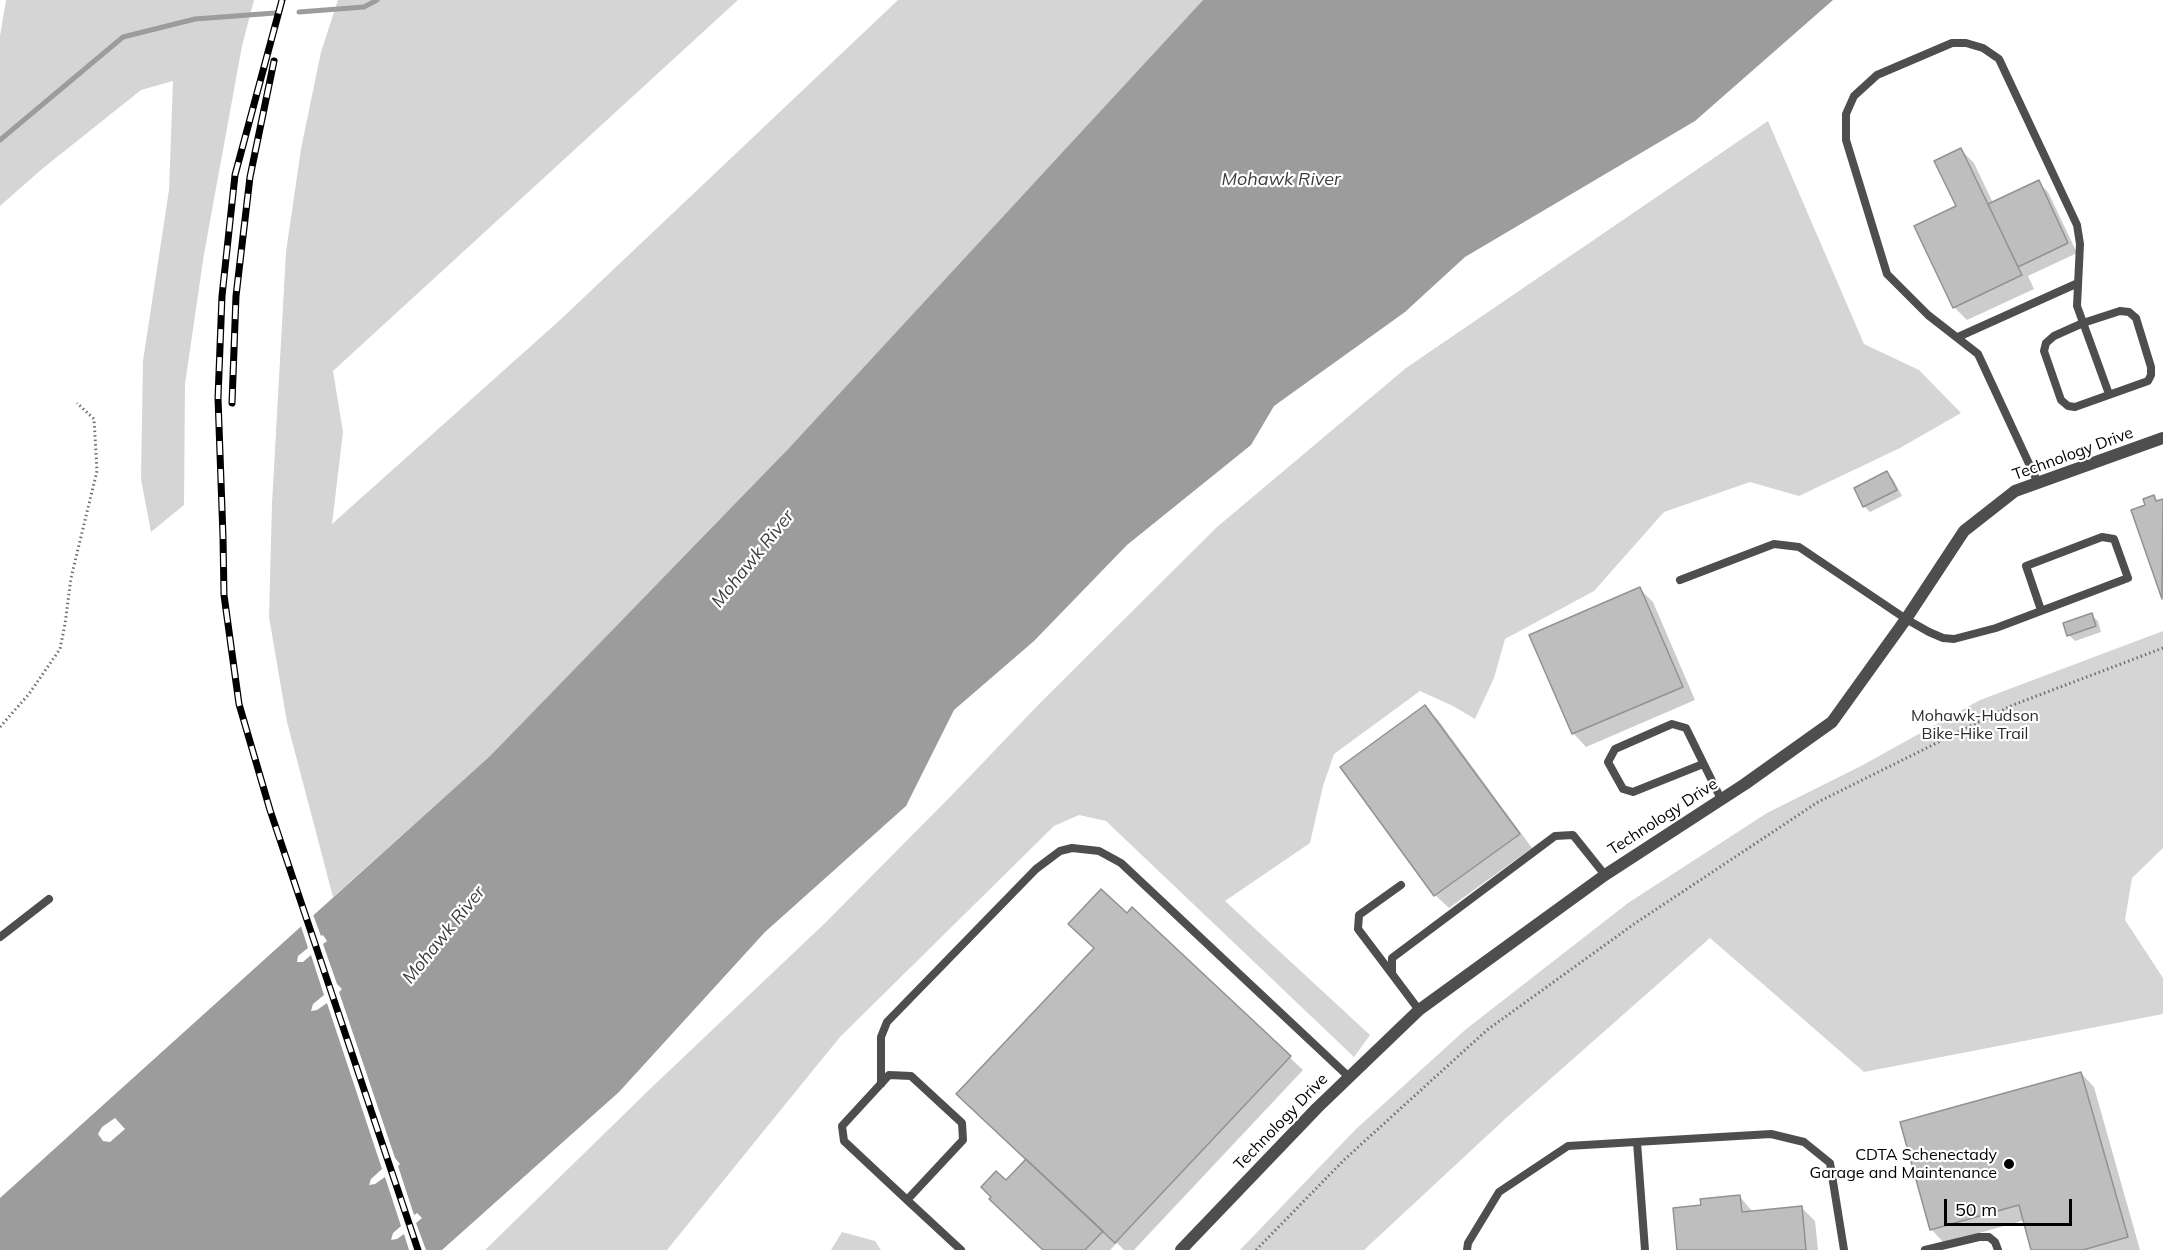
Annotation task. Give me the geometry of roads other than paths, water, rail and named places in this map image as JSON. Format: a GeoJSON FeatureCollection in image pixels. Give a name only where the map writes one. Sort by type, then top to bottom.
{"type":"FeatureCollection","features":[{"type":"Feature","properties":{"kind":"street","name":"Technology Drive"},"geometry":{"type":"LineString","coordinates":[[1180,1250],[1317,1108],[1419,1010],[1605,875],[1721,799],[1832,722],[1906,619],[1964,531],[2015,491],[2163,438]]}},
{"type":"Feature","properties":{"kind":"lane"},"geometry":{"type":"LineString","coordinates":[[2038,483],[1978,354],[1928,315],[1887,274],[1846,140],[1846,114],[1854,96],[1877,75],[1952,43],[1966,43],[1983,48],[1999,59],[2077,225],[2080,244],[2077,306],[2109,394]]}},
{"type":"Feature","properties":{"kind":"lane"},"geometry":{"type":"LineString","coordinates":[[1958,337],[2078,283]]}},
{"type":"Feature","properties":{"kind":"lane"},"geometry":{"type":"LineString","coordinates":[[2120,311],[2128,312],[2136,318],[2151,367],[2148,381],[2075,407],[2068,406],[2061,400],[2044,351],[2046,343],[2054,336],[2084,323],[2120,311]]}},
{"type":"Feature","properties":{"kind":"lane"},"geometry":{"type":"LineString","coordinates":[[1680,580],[1774,544],[1799,547],[1906,619],[1943,638],[1954,639],[1996,628],[2128,578],[2114,539],[2108,536],[2102,537],[2026,566],[2041,610]]}},
{"type":"Feature","properties":{"kind":"lane"},"geometry":{"type":"LineString","coordinates":[[1703,764],[1633,792],[1623,789],[1608,762],[1615,749],[1672,724],[1686,728],[1721,799]]}},
{"type":"Feature","properties":{"kind":"lane"},"geometry":{"type":"LineString","coordinates":[[1392,974],[1392,958],[1555,836],[1573,835],[1605,875]]}},
{"type":"Feature","properties":{"kind":"lane"},"geometry":{"type":"LineString","coordinates":[[881,1084],[881,1037],[887,1022],[1036,869],[1060,851],[1072,848],[1099,851],[1121,863],[1348,1077]]}},
{"type":"Feature","properties":{"kind":"lane"},"geometry":{"type":"LineString","coordinates":[[1401,885],[1359,915],[1358,929],[1419,1010]]}},
{"type":"Feature","properties":{"kind":"lane"},"geometry":{"type":"LineString","coordinates":[[0,937],[49,899]]}},
{"type":"Feature","properties":{"kind":"lane"},"geometry":{"type":"LineString","coordinates":[[907,1200],[963,1140],[962,1123],[911,1076],[889,1075],[843,1126],[844,1142],[961,1250]]}},
{"type":"Feature","properties":{"kind":"lane"},"geometry":{"type":"LineString","coordinates":[[1467,1250],[1468,1244],[1499,1192],[1568,1146],[1771,1134],[1804,1142],[1830,1163],[1844,1250]]}},
{"type":"Feature","properties":{"kind":"lane"},"geometry":{"type":"LineString","coordinates":[[1637,1142],[1645,1250]]}},
{"type":"Feature","properties":{"kind":"lane"},"geometry":{"type":"LineString","coordinates":[[1925,1250],[1979,1237],[1989,1237],[1995,1242],[1998,1250]]}},
{"type":"Feature","properties":{"kind":"water","name":"Mohawk River"},"geometry":{"type":"Polygon","coordinates":[[[1203,0],[1833,0],[1695,121],[1465,257],[1405,312],[1274,406],[1251,445],[1127,545],[1034,641],[954,710],[906,806],[765,932],[619,1092],[442,1250],[0,1250],[0,1198],[490,756],[789,448],[1203,0]],[[115,1118],[102,1127],[98,1134],[103,1141],[110,1142],[125,1129],[115,1118]]]}},
{"type":"Feature","properties":{"kind":"waterway"},"geometry":{"type":"LineString","coordinates":[[299,12],[364,7],[377,0]]}},
{"type":"Feature","properties":{"kind":"waterway"},"geometry":{"type":"LineString","coordinates":[[0,140],[123,37],[195,19],[275,13]]}},
{"type":"Feature","properties":{"kind":"railway"},"geometry":{"type":"LineString","coordinates":[[282,0],[235,175],[222,296],[218,398],[224,595],[239,704],[270,810],[418,1250]]}},
{"type":"Feature","properties":{"kind":"railway"},"geometry":{"type":"LineString","coordinates":[[232,403],[236,296],[250,177],[274,61]]}},
{"type":"Feature","properties":{"kind":"place","name":"CDTA Schenectady Garage and Maintenance"},"geometry":{"type":"Point","coordinates":[2009,1164]}},
{"type":"Feature","properties":{"kind":"park label","name":"Mohawk-Hudson Bike-Hike Trail"},"geometry":{"type":"Point","coordinates":[1975,725]}}]}
